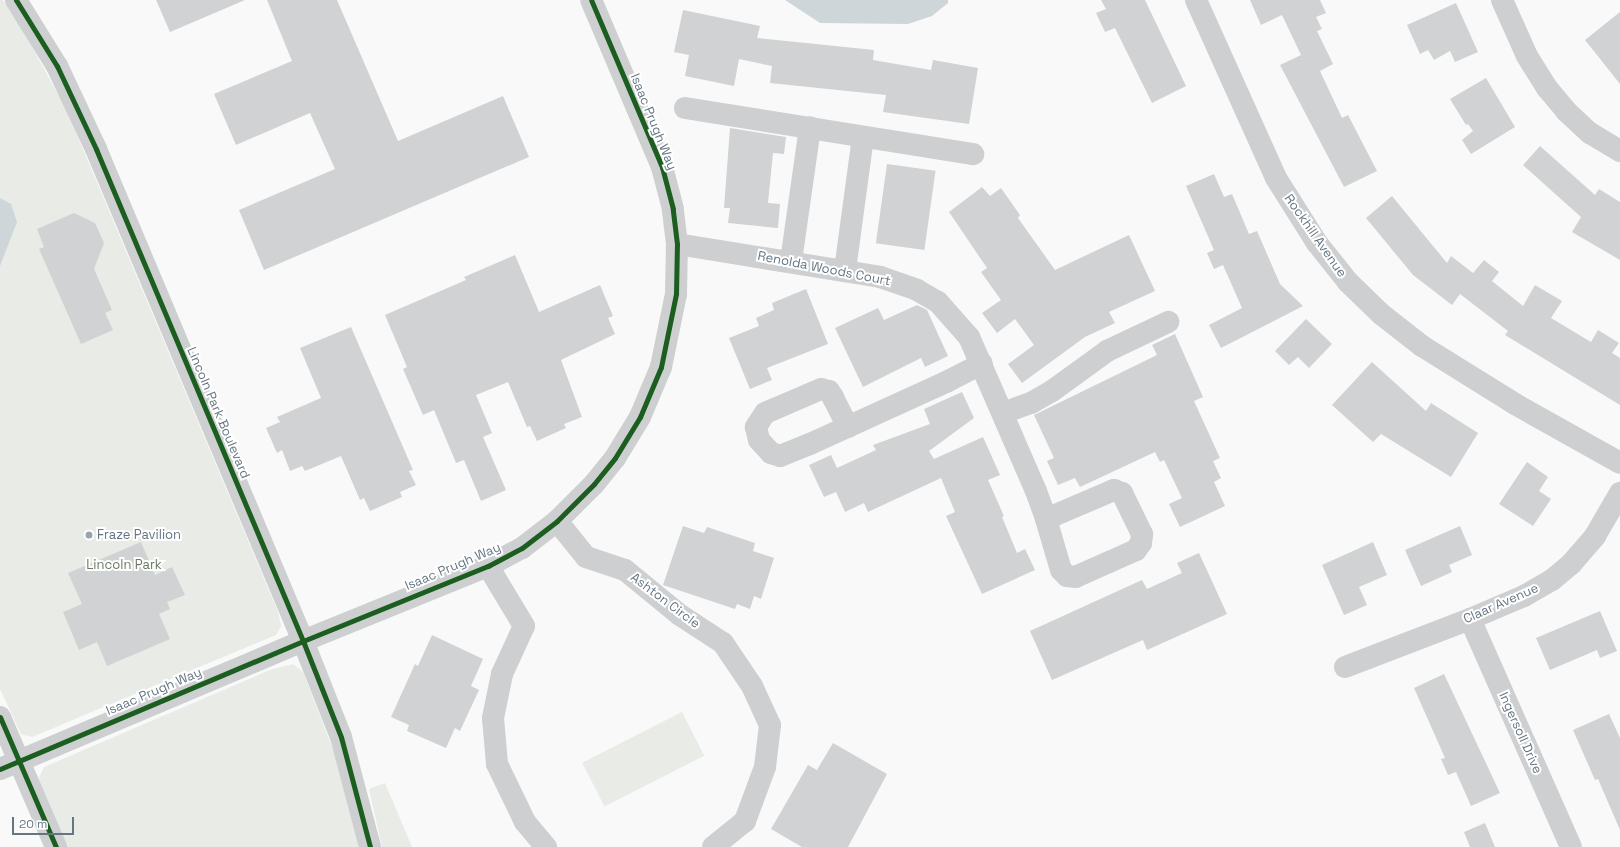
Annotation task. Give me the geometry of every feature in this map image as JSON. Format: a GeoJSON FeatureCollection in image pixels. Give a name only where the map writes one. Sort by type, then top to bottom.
{"type":"FeatureCollection","features":[{"type":"Feature","properties":{"kind":"street","name":"Lincoln Park Boulevard"},"geometry":{"type":"LineString","coordinates":[[16,0],[56,66],[96,149],[303,641],[341,737],[370,847]]}},
{"type":"Feature","properties":{"kind":"street","name":"Isaac Prugh Way"},"geometry":{"type":"LineString","coordinates":[[10,765],[303,641],[488,566],[522,548],[557,521],[594,484],[615,458],[640,417],[658,378],[668,340],[676,294],[677,244],[673,208],[662,167],[591,0]]}},
{"type":"Feature","properties":{"kind":"street","name":"Rockhill Avenue"},"geometry":{"type":"LineString","coordinates":[[1196,0],[1276,178],[1317,243],[1348,282],[1381,314],[1422,346],[1515,404],[1620,462]]}},
{"type":"Feature","properties":{"kind":"street"},"geometry":{"type":"LineString","coordinates":[[1502,0],[1527,56],[1547,88],[1566,111],[1590,132],[1620,151]]}},
{"type":"Feature","properties":{"kind":"street"},"geometry":{"type":"LineString","coordinates":[[685,108],[973,154]]}},
{"type":"Feature","properties":{"kind":"street"},"geometry":{"type":"LineString","coordinates":[[791,261],[810,127]]}},
{"type":"Feature","properties":{"kind":"street"},"geometry":{"type":"LineString","coordinates":[[845,270],[864,137]]}},
{"type":"Feature","properties":{"kind":"street","name":"Renolda Woods Court"},"geometry":{"type":"LineString","coordinates":[[677,244],[791,261],[880,277],[917,290],[938,302],[969,336],[982,364],[1046,519],[1061,570],[1067,576],[1076,577],[1136,550],[1141,543],[1142,534],[1122,493],[1114,490],[1046,519]]}},
{"type":"Feature","properties":{"kind":"street"},"geometry":{"type":"LineString","coordinates":[[1003,413],[1036,400],[1106,351],[1168,322]]}},
{"type":"Feature","properties":{"kind":"street"},"geometry":{"type":"LineString","coordinates":[[848,427],[982,364]]}},
{"type":"Feature","properties":{"kind":"street","name":"Claar Avenue"},"geometry":{"type":"LineString","coordinates":[[1345,667],[1470,619],[1524,596],[1552,580],[1571,564],[1595,536],[1620,493]]}},
{"type":"Feature","properties":{"kind":"street","name":"Ashton Circle"},"geometry":{"type":"LineString","coordinates":[[557,521],[586,557],[625,570],[680,615],[724,643],[752,686],[770,725],[765,767],[744,821],[713,847]]}},
{"type":"Feature","properties":{"kind":"street"},"geometry":{"type":"LineString","coordinates":[[488,566],[524,626],[502,674],[492,718],[497,764],[525,822],[546,847]]}},
{"type":"Feature","properties":{"kind":"street","name":"Ingersoll Drive"},"geometry":{"type":"LineString","coordinates":[[1470,619],[1571,847]]}},
{"type":"Feature","properties":{"kind":"street"},"geometry":{"type":"LineString","coordinates":[[0,717],[10,765],[56,847]]}},
{"type":"Feature","properties":{"kind":"green space","name":"Lincoln Park"},"geometry":{"type":"Polygon","coordinates":[[[0,0],[3,0],[21,27],[66,109],[278,612],[281,626],[276,635],[32,737],[21,734],[0,689],[0,0]]]}},
{"type":"Feature","properties":{"kind":"green space"},"geometry":{"type":"Polygon","coordinates":[[[293,664],[303,672],[336,757],[359,847],[65,847],[41,788],[39,778],[44,767],[270,670],[293,664]]]}},
{"type":"Feature","properties":{"kind":"green space"},"geometry":{"type":"Polygon","coordinates":[[[682,712],[704,756],[604,807],[582,763],[682,712]]]}},
{"type":"Feature","properties":{"kind":"green space"},"geometry":{"type":"Polygon","coordinates":[[[385,783],[412,847],[382,847],[369,789],[385,783]]]}},
{"type":"Feature","properties":{"kind":"shaded area"},"geometry":{"type":"Polygon","coordinates":[[[785,0],[948,0],[948,3],[932,16],[908,24],[820,23],[785,0]]]}},
{"type":"Feature","properties":{"kind":"shaded area"},"geometry":{"type":"Polygon","coordinates":[[[0,198],[11,204],[17,222],[0,266],[0,198]]]}},
{"type":"Feature","properties":{"kind":"building"},"geometry":{"type":"Polygon","coordinates":[[[156,0],[245,0],[170,32],[156,0]]]}},
{"type":"Feature","properties":{"kind":"building"},"geometry":{"type":"Polygon","coordinates":[[[267,0],[337,0],[398,141],[503,96],[529,157],[264,270],[239,210],[335,169],[310,113],[236,145],[214,94],[292,61],[267,0]]]}},
{"type":"Feature","properties":{"kind":"building"},"geometry":{"type":"Polygon","coordinates":[[[1101,0],[1145,0],[1186,86],[1152,103],[1115,28],[1105,32],[1096,13],[1106,9],[1101,0]]]}},
{"type":"Feature","properties":{"kind":"building"},"geometry":{"type":"Polygon","coordinates":[[[1250,0],[1320,0],[1326,13],[1316,17],[1322,29],[1317,31],[1333,64],[1320,71],[1342,118],[1348,115],[1377,171],[1344,187],[1280,65],[1301,55],[1282,15],[1261,25],[1250,0]]]}},
{"type":"Feature","properties":{"kind":"building"},"geometry":{"type":"Polygon","coordinates":[[[1456,3],[1478,52],[1455,62],[1450,51],[1434,60],[1428,50],[1420,54],[1407,25],[1456,3]]]}},
{"type":"Feature","properties":{"kind":"building"},"geometry":{"type":"Polygon","coordinates":[[[683,10],[760,26],[757,38],[874,50],[873,60],[931,70],[933,60],[978,68],[969,124],[883,112],[886,95],[770,83],[772,66],[739,59],[734,86],[685,76],[689,55],[674,52],[683,10]]]}},
{"type":"Feature","properties":{"kind":"building"},"geometry":{"type":"Polygon","coordinates":[[[1620,12],[1620,84],[1585,40],[1620,12]]]}},
{"type":"Feature","properties":{"kind":"building"},"geometry":{"type":"Polygon","coordinates":[[[1486,78],[1515,127],[1471,154],[1462,140],[1473,131],[1468,124],[1466,125],[1450,99],[1486,78]]]}},
{"type":"Feature","properties":{"kind":"building"},"geometry":{"type":"Polygon","coordinates":[[[730,128],[786,137],[784,154],[773,153],[768,203],[780,204],[778,228],[728,223],[730,208],[724,208],[730,128]]]}},
{"type":"Feature","properties":{"kind":"building"},"geometry":{"type":"Polygon","coordinates":[[[1540,146],[1595,195],[1599,189],[1620,202],[1620,260],[1572,232],[1581,217],[1523,165],[1540,146]]]}},
{"type":"Feature","properties":{"kind":"building"},"geometry":{"type":"Polygon","coordinates":[[[887,164],[936,171],[924,250],[876,243],[887,164]]]}},
{"type":"Feature","properties":{"kind":"building"},"geometry":{"type":"Polygon","coordinates":[[[1214,174],[1224,197],[1232,194],[1249,234],[1257,231],[1280,284],[1303,306],[1221,348],[1209,325],[1242,308],[1223,265],[1214,269],[1207,253],[1214,250],[1186,186],[1214,174]]]}},
{"type":"Feature","properties":{"kind":"building"},"geometry":{"type":"Polygon","coordinates":[[[982,187],[990,196],[1001,188],[1020,215],[1018,218],[1055,270],[1129,235],[1155,291],[1109,312],[1115,323],[1085,337],[1022,383],[1008,364],[1034,345],[1015,319],[997,333],[982,313],[1001,300],[981,272],[987,268],[949,212],[982,187]]]}},
{"type":"Feature","properties":{"kind":"building"},"geometry":{"type":"Polygon","coordinates":[[[1392,196],[1447,263],[1451,256],[1473,273],[1484,260],[1499,272],[1492,281],[1523,306],[1535,285],[1562,301],[1551,318],[1591,342],[1598,330],[1619,343],[1612,353],[1620,358],[1620,405],[1505,335],[1508,331],[1460,294],[1452,305],[1413,275],[1366,218],[1392,196]]]}},
{"type":"Feature","properties":{"kind":"building"},"geometry":{"type":"Polygon","coordinates":[[[74,213],[95,223],[104,243],[94,269],[112,310],[105,313],[113,330],[81,344],[39,249],[44,247],[37,229],[74,213]]]}},
{"type":"Feature","properties":{"kind":"building"},"geometry":{"type":"Polygon","coordinates":[[[515,255],[539,312],[600,285],[613,316],[608,318],[615,334],[561,360],[582,417],[564,424],[566,428],[537,441],[530,426],[527,427],[508,382],[476,395],[492,433],[483,437],[506,490],[481,501],[464,460],[456,463],[434,410],[423,415],[403,369],[407,367],[385,315],[466,280],[464,277],[515,255]]]}},
{"type":"Feature","properties":{"kind":"building"},"geometry":{"type":"Polygon","coordinates":[[[806,289],[828,344],[767,368],[772,380],[750,389],[729,338],[759,326],[756,318],[774,310],[772,303],[806,289]]]}},
{"type":"Feature","properties":{"kind":"building"},"geometry":{"type":"Polygon","coordinates":[[[917,305],[927,310],[948,356],[925,367],[921,358],[863,387],[835,328],[878,308],[884,320],[917,305]]]}},
{"type":"Feature","properties":{"kind":"building"},"geometry":{"type":"Polygon","coordinates":[[[1306,319],[1332,344],[1309,368],[1298,357],[1289,365],[1275,351],[1306,319]]]}},
{"type":"Feature","properties":{"kind":"building"},"geometry":{"type":"Polygon","coordinates":[[[351,327],[413,470],[409,471],[416,485],[400,492],[402,497],[370,511],[364,498],[360,500],[341,456],[305,471],[302,466],[290,471],[282,450],[277,453],[266,428],[280,422],[277,417],[321,398],[300,348],[351,327]]]}},
{"type":"Feature","properties":{"kind":"building"},"geometry":{"type":"Polygon","coordinates":[[[1175,334],[1203,397],[1194,401],[1220,458],[1213,461],[1221,478],[1214,482],[1225,506],[1180,527],[1169,504],[1182,498],[1164,460],[1160,462],[1155,452],[1080,487],[1075,478],[1058,485],[1047,461],[1054,458],[1034,415],[1157,355],[1152,345],[1175,334]]]}},
{"type":"Feature","properties":{"kind":"building"},"geometry":{"type":"Polygon","coordinates":[[[1372,362],[1426,411],[1431,403],[1478,433],[1451,477],[1381,434],[1373,442],[1332,405],[1372,362]]]}},
{"type":"Feature","properties":{"kind":"building"},"geometry":{"type":"Polygon","coordinates":[[[962,392],[974,418],[929,451],[934,459],[983,437],[1000,475],[988,480],[1004,516],[1002,517],[1017,553],[1025,549],[1035,570],[982,594],[946,516],[955,512],[941,478],[868,512],[864,503],[845,512],[836,492],[824,497],[809,465],[831,455],[837,468],[876,450],[873,445],[930,424],[924,409],[962,392]]]}},
{"type":"Feature","properties":{"kind":"building"},"geometry":{"type":"Polygon","coordinates":[[[1527,462],[1548,477],[1539,491],[1551,499],[1533,526],[1499,504],[1527,462]]]}},
{"type":"Feature","properties":{"kind":"building"},"geometry":{"type":"Polygon","coordinates":[[[683,526],[704,533],[707,527],[755,543],[753,551],[774,558],[761,599],[754,596],[750,609],[737,604],[735,609],[663,585],[683,526]]]}},
{"type":"Feature","properties":{"kind":"building"},"geometry":{"type":"Polygon","coordinates":[[[1460,526],[1472,555],[1449,565],[1452,572],[1421,586],[1405,550],[1460,526]]]}},
{"type":"Feature","properties":{"kind":"building"},"geometry":{"type":"Polygon","coordinates":[[[141,542],[155,575],[172,567],[185,595],[167,602],[170,609],[159,614],[170,639],[107,666],[97,642],[79,650],[63,612],[82,604],[68,573],[141,542]]]}},
{"type":"Feature","properties":{"kind":"building"},"geometry":{"type":"Polygon","coordinates":[[[1373,542],[1387,575],[1359,587],[1367,605],[1344,615],[1322,565],[1373,542]]]}},
{"type":"Feature","properties":{"kind":"building"},"geometry":{"type":"Polygon","coordinates":[[[1199,553],[1227,614],[1147,650],[1143,640],[1052,680],[1030,631],[1142,580],[1147,589],[1182,573],[1177,563],[1199,553]]]}},
{"type":"Feature","properties":{"kind":"building"},"geometry":{"type":"Polygon","coordinates":[[[1600,611],[1617,651],[1600,658],[1597,650],[1550,670],[1536,638],[1600,611]]]}},
{"type":"Feature","properties":{"kind":"building"},"geometry":{"type":"Polygon","coordinates":[[[432,635],[483,659],[471,686],[479,690],[460,731],[455,728],[446,748],[407,731],[409,725],[391,717],[415,664],[418,666],[432,635]]]}},
{"type":"Feature","properties":{"kind":"building"},"geometry":{"type":"Polygon","coordinates":[[[1444,674],[1500,793],[1471,806],[1456,772],[1448,775],[1441,759],[1445,758],[1414,688],[1444,674]]]}},
{"type":"Feature","properties":{"kind":"building"},"geometry":{"type":"Polygon","coordinates":[[[1609,714],[1620,738],[1620,830],[1598,779],[1595,780],[1573,730],[1609,714]]]}},
{"type":"Feature","properties":{"kind":"building"},"geometry":{"type":"Polygon","coordinates":[[[833,743],[887,774],[848,847],[802,847],[771,829],[808,765],[817,770],[833,743]]]}},
{"type":"Feature","properties":{"kind":"building"},"geometry":{"type":"Polygon","coordinates":[[[1485,823],[1495,847],[1470,847],[1464,832],[1485,823]]]}},
{"type":"Feature","properties":{"kind":"cycle path"},"geometry":{"type":"LineString","coordinates":[[16,0],[57,66],[96,149],[303,641],[341,737],[370,847]]}},
{"type":"Feature","properties":{"kind":"cycle path"},"geometry":{"type":"LineString","coordinates":[[0,769],[303,641],[488,566],[522,548],[557,521],[594,484],[615,458],[640,417],[661,367],[676,294],[677,244],[673,209],[662,167],[591,0]]}},
{"type":"Feature","properties":{"kind":"cycle path"},"geometry":{"type":"LineString","coordinates":[[0,717],[56,847]]}},
{"type":"Feature","properties":{"kind":"place","name":"Fraze Pavilion"},"geometry":{"type":"Point","coordinates":[89,535]}}]}
